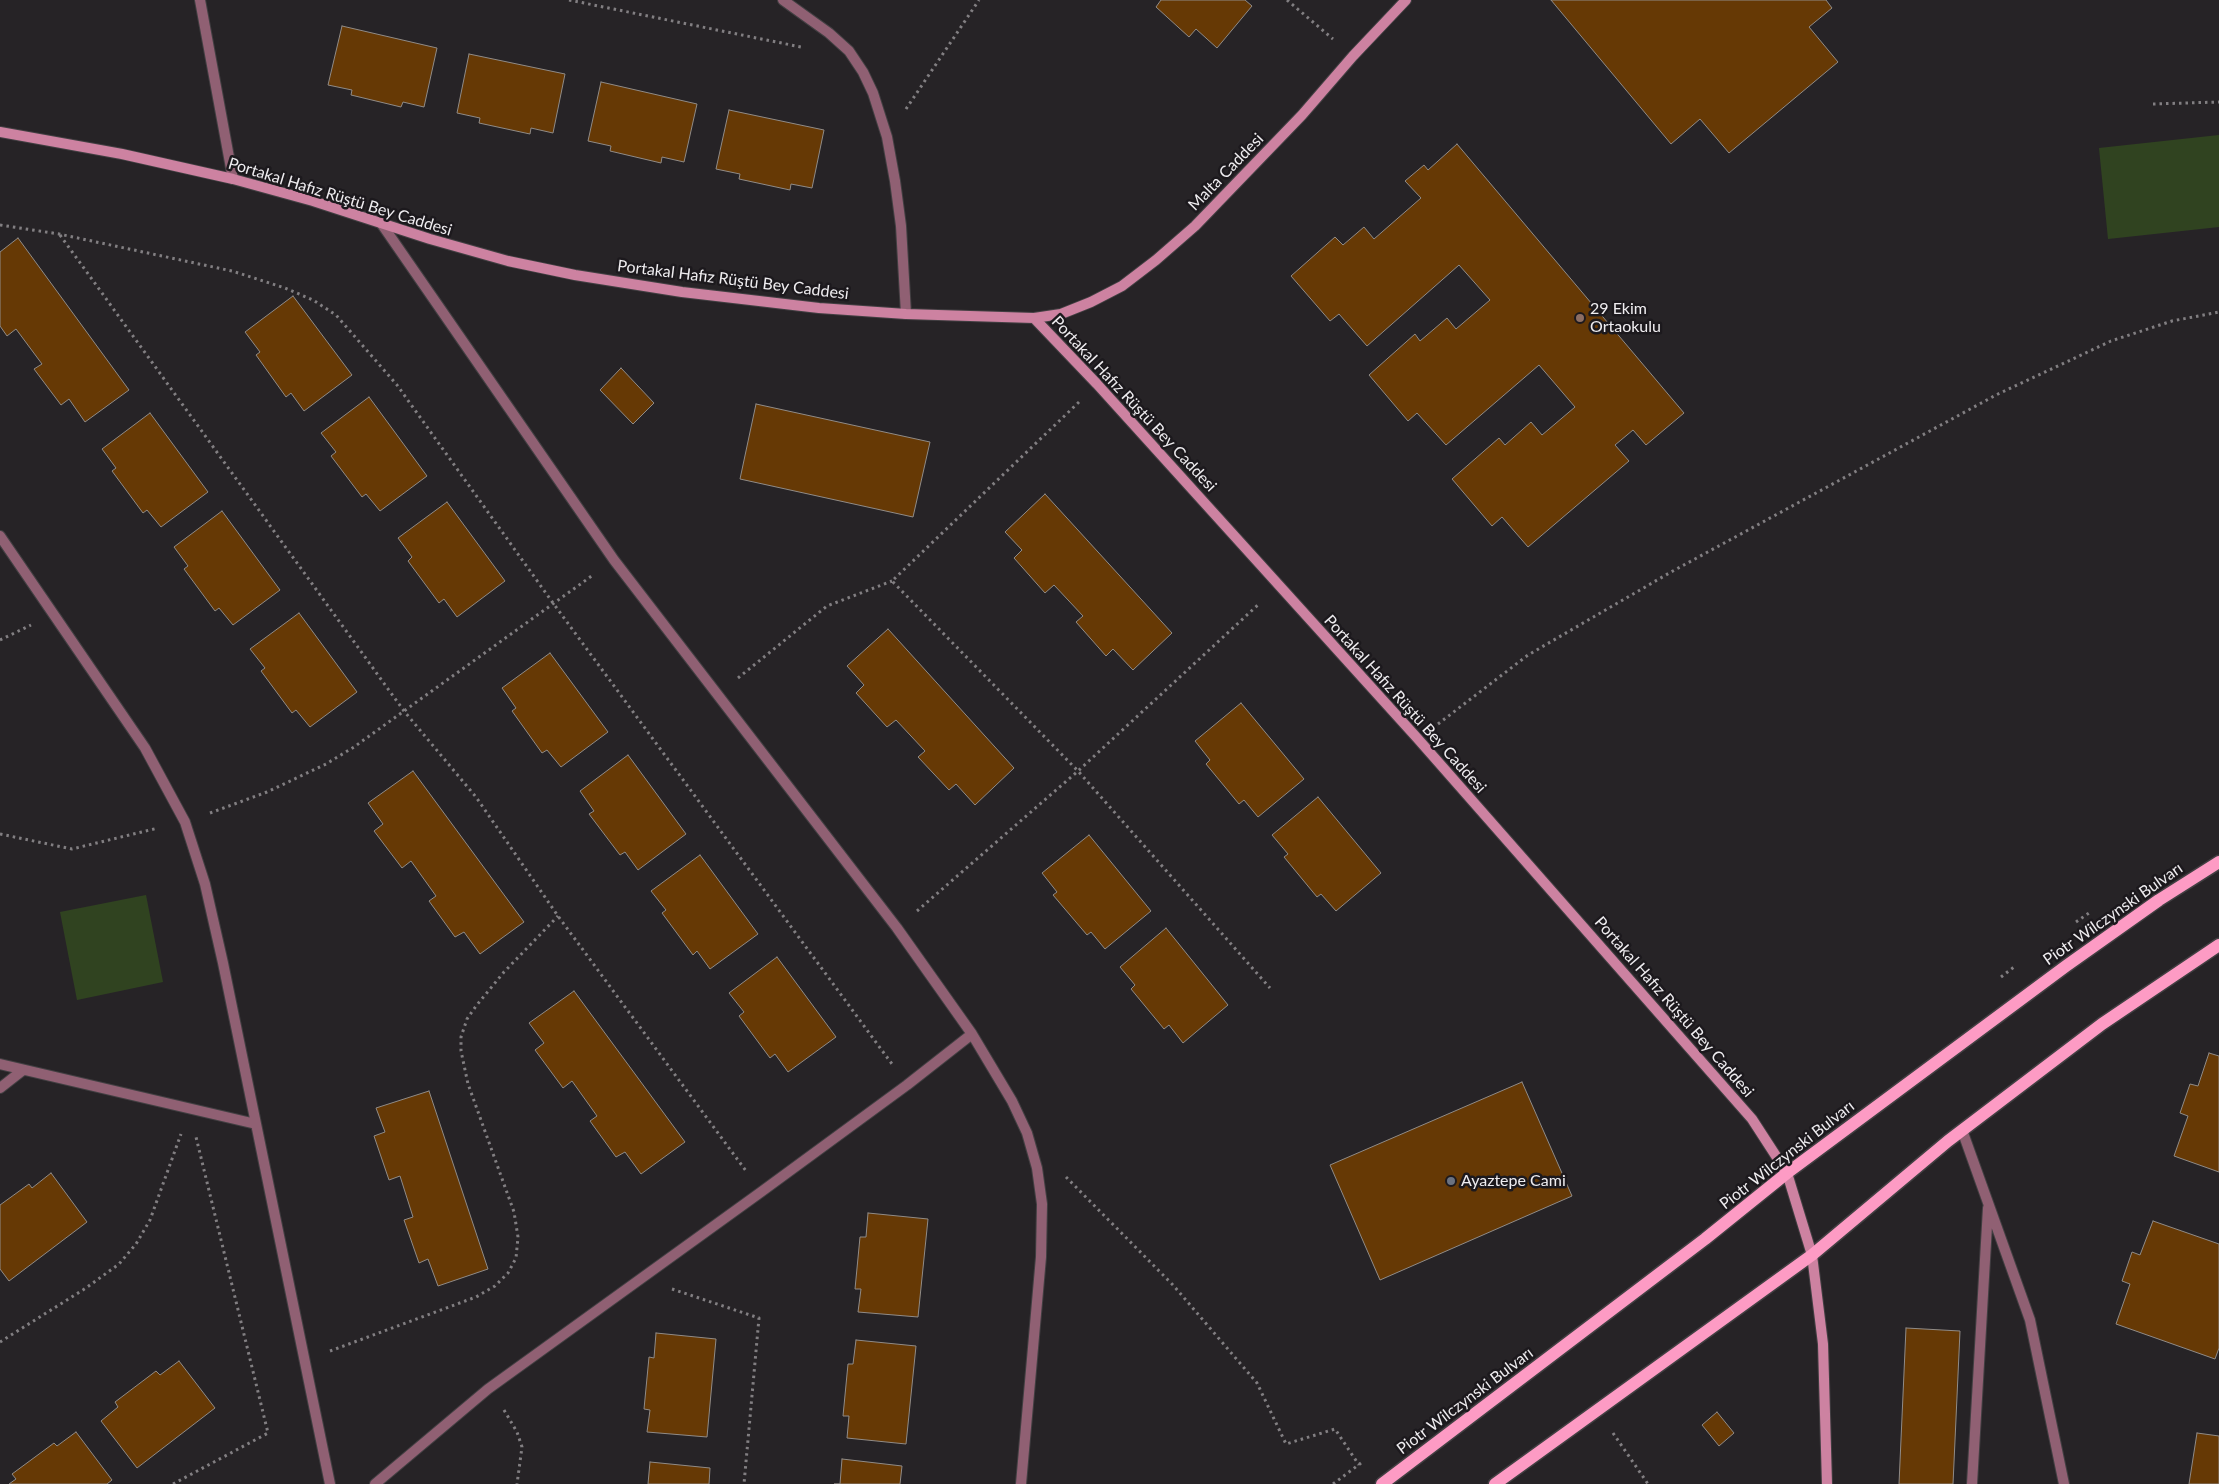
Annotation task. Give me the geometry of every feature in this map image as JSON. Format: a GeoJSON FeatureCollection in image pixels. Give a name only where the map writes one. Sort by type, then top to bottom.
{"type":"FeatureCollection","features":[{"type":"Feature","properties":{"kind":"main road","name":"Malta Caddesi"},"geometry":{"type":"LineString","coordinates":[[1034,318],[1061,314],[1091,302],[1122,286],[1156,260],[1195,226],[1302,115],[1353,56],[1406,0]]}},
{"type":"Feature","properties":{"kind":"main road","name":"Portakal Hafız Rüştü Bey Caddesi"},"geometry":{"type":"LineString","coordinates":[[0,132],[122,154],[234,179],[313,201],[508,262],[574,275],[682,292],[819,308],[906,314],[1034,318],[1098,384],[1418,739],[1752,1119],[1787,1172],[1812,1255],[1823,1344],[1827,1484]]}},
{"type":"Feature","properties":{"kind":"main road","name":"Piotr Wilczynski Bulvarı"},"geometry":{"type":"LineString","coordinates":[[1382,1484],[1705,1239],[1787,1172],[2066,966],[2159,900],[2219,862]]}},
{"type":"Feature","properties":{"kind":"main road"},"geometry":{"type":"LineString","coordinates":[[1495,1484],[1812,1255],[1962,1130],[2102,1024],[2219,945]]}},
{"type":"Feature","properties":{"kind":"street"},"geometry":{"type":"LineString","coordinates":[[200,0],[234,179]]}},
{"type":"Feature","properties":{"kind":"street"},"geometry":{"type":"LineString","coordinates":[[783,0],[829,33],[848,51],[863,72],[873,93],[887,137],[901,226],[906,314]]}},
{"type":"Feature","properties":{"kind":"street"},"geometry":{"type":"LineString","coordinates":[[381,223],[614,560],[897,928],[972,1034],[1012,1101],[1026,1134],[1037,1168],[1042,1204],[1041,1257],[1021,1484]]}},
{"type":"Feature","properties":{"kind":"street"},"geometry":{"type":"LineString","coordinates":[[0,536],[145,748],[184,822],[205,884],[306,1360],[330,1484]]}},
{"type":"Feature","properties":{"kind":"street"},"geometry":{"type":"LineString","coordinates":[[374,1484],[488,1389],[762,1192],[907,1085],[972,1034]]}},
{"type":"Feature","properties":{"kind":"street"},"geometry":{"type":"LineString","coordinates":[[0,1064],[256,1124]]}},
{"type":"Feature","properties":{"kind":"street"},"geometry":{"type":"LineString","coordinates":[[0,1088],[23,1070]]}},
{"type":"Feature","properties":{"kind":"street"},"geometry":{"type":"LineString","coordinates":[[1962,1130],[2030,1320],[2064,1484]]}},
{"type":"Feature","properties":{"kind":"street"},"geometry":{"type":"LineString","coordinates":[[1972,1484],[1988,1202]]}},
{"type":"Feature","properties":{"kind":"path"},"geometry":{"type":"LineString","coordinates":[[568,0],[803,47]]}},
{"type":"Feature","properties":{"kind":"path"},"geometry":{"type":"LineString","coordinates":[[887,137],[979,0]]}},
{"type":"Feature","properties":{"kind":"path"},"geometry":{"type":"LineString","coordinates":[[1287,0],[1353,56]]}},
{"type":"Feature","properties":{"kind":"path"},"geometry":{"type":"LineString","coordinates":[[2153,104],[2219,102]]}},
{"type":"Feature","properties":{"kind":"path"},"geometry":{"type":"LineString","coordinates":[[0,225],[59,234],[232,271],[286,288],[313,300],[336,315],[397,385],[553,603],[907,1085]]}},
{"type":"Feature","properties":{"kind":"path"},"geometry":{"type":"LineString","coordinates":[[59,234],[404,711],[476,797],[558,916],[762,1192]]}},
{"type":"Feature","properties":{"kind":"path"},"geometry":{"type":"LineString","coordinates":[[1418,739],[1528,654],[1679,567],[1996,395],[2111,341],[2172,321],[2219,312]]}},
{"type":"Feature","properties":{"kind":"path"},"geometry":{"type":"LineString","coordinates":[[718,694],[827,606],[892,581],[1098,384]]}},
{"type":"Feature","properties":{"kind":"path"},"geometry":{"type":"LineString","coordinates":[[0,834],[72,849],[184,822],[267,792],[326,764],[404,711],[614,560]]}},
{"type":"Feature","properties":{"kind":"path"},"geometry":{"type":"LineString","coordinates":[[892,581],[1078,771],[1270,988]]}},
{"type":"Feature","properties":{"kind":"path"},"geometry":{"type":"LineString","coordinates":[[897,928],[1078,771],[1279,585]]}},
{"type":"Feature","properties":{"kind":"path"},"geometry":{"type":"LineString","coordinates":[[306,1360],[476,1297],[494,1286],[508,1273],[516,1258],[518,1237],[514,1212],[468,1084],[461,1051],[461,1036],[467,1019],[476,1006],[504,972],[558,916]]}},
{"type":"Feature","properties":{"kind":"path"},"geometry":{"type":"LineString","coordinates":[[0,1342],[86,1288],[118,1264],[136,1244],[150,1220],[190,1110]]}},
{"type":"Feature","properties":{"kind":"path"},"geometry":{"type":"LineString","coordinates":[[173,1484],[268,1433],[190,1110]]}},
{"type":"Feature","properties":{"kind":"path"},"geometry":{"type":"LineString","coordinates":[[1061,1173],[1173,1285],[1257,1383],[1286,1444],[1335,1429],[1359,1465]]}},
{"type":"Feature","properties":{"kind":"path"},"geometry":{"type":"LineString","coordinates":[[641,1279],[759,1318],[744,1484]]}},
{"type":"Feature","properties":{"kind":"path"},"geometry":{"type":"LineString","coordinates":[[488,1389],[518,1432],[522,1447],[517,1484]]}},
{"type":"Feature","properties":{"kind":"path"},"geometry":{"type":"LineString","coordinates":[[1612,1432],[1648,1484]]}},
{"type":"Feature","properties":{"kind":"green space"},"geometry":{"type":"Polygon","coordinates":[[[2219,135],[2219,227],[2108,239],[2099,148],[2219,135]]]}},
{"type":"Feature","properties":{"kind":"green space"},"geometry":{"type":"Polygon","coordinates":[[[146,895],[163,982],[77,1000],[60,912],[146,895]]]}},
{"type":"Feature","properties":{"kind":"building"},"geometry":{"type":"Polygon","coordinates":[[[1161,0],[1245,0],[1252,6],[1217,48],[1196,29],[1189,37],[1156,7],[1161,0]]]}},
{"type":"Feature","properties":{"kind":"building"},"geometry":{"type":"Polygon","coordinates":[[[1551,0],[1826,0],[1832,8],[1809,27],[1838,62],[1729,153],[1700,119],[1671,144],[1551,0]]]}},
{"type":"Feature","properties":{"kind":"building"},"geometry":{"type":"Polygon","coordinates":[[[342,26],[437,48],[424,107],[403,102],[401,107],[351,95],[352,90],[328,85],[342,26]]]}},
{"type":"Feature","properties":{"kind":"building"},"geometry":{"type":"Polygon","coordinates":[[[469,54],[565,74],[553,133],[531,128],[530,134],[479,123],[480,118],[457,113],[469,54]]]}},
{"type":"Feature","properties":{"kind":"building"},"geometry":{"type":"Polygon","coordinates":[[[601,82],[697,104],[684,162],[662,157],[661,163],[610,151],[611,146],[588,141],[601,82]]]}},
{"type":"Feature","properties":{"kind":"building"},"geometry":{"type":"Polygon","coordinates":[[[729,110],[824,130],[812,188],[791,184],[790,190],[739,179],[740,174],[716,169],[729,110]]]}},
{"type":"Feature","properties":{"kind":"building"},"geometry":{"type":"Polygon","coordinates":[[[1457,144],[1684,413],[1646,445],[1633,430],[1615,445],[1629,461],[1528,547],[1502,517],[1492,526],[1452,479],[1499,438],[1505,445],[1531,422],[1542,435],[1575,407],[1539,365],[1446,445],[1417,413],[1408,421],[1369,375],[1415,334],[1420,341],[1447,318],[1456,329],[1490,300],[1459,265],[1367,346],[1339,314],[1330,321],[1291,276],[1335,237],[1343,245],[1364,227],[1374,239],[1421,198],[1405,181],[1424,165],[1428,170],[1457,144]]]}},
{"type":"Feature","properties":{"kind":"building"},"geometry":{"type":"Polygon","coordinates":[[[18,238],[129,390],[85,422],[69,399],[61,405],[34,369],[42,364],[16,329],[7,336],[0,326],[0,252],[18,238]]]}},
{"type":"Feature","properties":{"kind":"building"},"geometry":{"type":"Polygon","coordinates":[[[293,296],[352,375],[304,411],[291,393],[286,397],[256,355],[260,352],[245,332],[293,296]]]}},
{"type":"Feature","properties":{"kind":"building"},"geometry":{"type":"Polygon","coordinates":[[[621,368],[654,403],[633,424],[600,390],[621,368]]]}},
{"type":"Feature","properties":{"kind":"building"},"geometry":{"type":"Polygon","coordinates":[[[369,397],[427,476],[380,511],[366,494],[362,497],[331,456],[336,452],[321,433],[369,397]]]}},
{"type":"Feature","properties":{"kind":"building"},"geometry":{"type":"Polygon","coordinates":[[[756,404],[930,442],[913,517],[740,479],[756,404]]]}},
{"type":"Feature","properties":{"kind":"building"},"geometry":{"type":"Polygon","coordinates":[[[150,413],[208,492],[161,527],[147,510],[143,513],[112,471],[116,468],[102,449],[150,413]]]}},
{"type":"Feature","properties":{"kind":"building"},"geometry":{"type":"Polygon","coordinates":[[[1045,494],[1172,633],[1133,670],[1113,649],[1106,656],[1076,622],[1083,616],[1054,585],[1045,593],[1014,558],[1022,550],[1005,532],[1045,494]]]}},
{"type":"Feature","properties":{"kind":"building"},"geometry":{"type":"Polygon","coordinates":[[[447,502],[505,581],[457,617],[444,599],[439,603],[408,561],[412,557],[398,538],[447,502]]]}},
{"type":"Feature","properties":{"kind":"building"},"geometry":{"type":"Polygon","coordinates":[[[222,511],[280,590],[233,625],[219,608],[215,611],[184,569],[188,566],[174,547],[222,511]]]}},
{"type":"Feature","properties":{"kind":"building"},"geometry":{"type":"Polygon","coordinates":[[[299,613],[357,692],[310,727],[296,710],[292,713],[261,671],[265,668],[250,649],[299,613]]]}},
{"type":"Feature","properties":{"kind":"building"},"geometry":{"type":"Polygon","coordinates":[[[888,629],[1014,768],[975,805],[956,784],[949,790],[918,757],[925,751],[896,720],[887,727],[856,693],[864,685],[847,666],[888,629]]]}},
{"type":"Feature","properties":{"kind":"building"},"geometry":{"type":"Polygon","coordinates":[[[550,653],[608,732],[561,767],[547,750],[542,753],[512,711],[516,708],[502,688],[550,653]]]}},
{"type":"Feature","properties":{"kind":"building"},"geometry":{"type":"Polygon","coordinates":[[[1241,703],[1304,779],[1258,817],[1244,800],[1239,804],[1206,764],[1210,760],[1195,741],[1241,703]]]}},
{"type":"Feature","properties":{"kind":"building"},"geometry":{"type":"Polygon","coordinates":[[[628,755],[686,834],[638,870],[625,852],[620,855],[589,814],[594,811],[580,791],[628,755]]]}},
{"type":"Feature","properties":{"kind":"building"},"geometry":{"type":"Polygon","coordinates":[[[413,771],[524,922],[480,954],[464,932],[455,937],[429,901],[436,896],[411,861],[402,868],[374,831],[383,824],[368,803],[413,771]]]}},
{"type":"Feature","properties":{"kind":"building"},"geometry":{"type":"Polygon","coordinates":[[[1318,797],[1381,873],[1336,911],[1321,894],[1317,897],[1284,857],[1288,854],[1272,835],[1318,797]]]}},
{"type":"Feature","properties":{"kind":"building"},"geometry":{"type":"Polygon","coordinates":[[[1089,835],[1151,911],[1105,949],[1091,932],[1087,935],[1053,895],[1057,892],[1042,873],[1089,835]]]}},
{"type":"Feature","properties":{"kind":"building"},"geometry":{"type":"Polygon","coordinates":[[[700,855],[758,934],[710,969],[697,951],[693,955],[662,913],[666,910],[651,891],[700,855]]]}},
{"type":"Feature","properties":{"kind":"building"},"geometry":{"type":"Polygon","coordinates":[[[1166,928],[1228,1005],[1183,1043],[1169,1025],[1164,1029],[1131,989],[1135,985],[1120,967],[1166,928]]]}},
{"type":"Feature","properties":{"kind":"building"},"geometry":{"type":"Polygon","coordinates":[[[777,957],[836,1037],[788,1072],[775,1054],[770,1058],[739,1016],[744,1012],[729,993],[777,957]]]}},
{"type":"Feature","properties":{"kind":"building"},"geometry":{"type":"Polygon","coordinates":[[[574,991],[685,1142],[641,1174],[625,1152],[616,1157],[590,1121],[597,1116],[572,1081],[563,1088],[535,1050],[544,1043],[529,1023],[574,991]]]}},
{"type":"Feature","properties":{"kind":"building"},"geometry":{"type":"Polygon","coordinates":[[[2209,1053],[2219,1056],[2219,1172],[2174,1156],[2188,1116],[2180,1113],[2190,1084],[2198,1086],[2209,1053]]]}},
{"type":"Feature","properties":{"kind":"building","name":"Ayaztepe Cami"},"geometry":{"type":"Polygon","coordinates":[[[1522,1082],[1572,1196],[1380,1280],[1330,1165],[1522,1082]]]}},
{"type":"Feature","properties":{"kind":"building"},"geometry":{"type":"Polygon","coordinates":[[[429,1091],[488,1269],[438,1286],[428,1259],[419,1263],[404,1220],[413,1217],[400,1176],[389,1180],[374,1136],[385,1132],[376,1108],[429,1091]]]}},
{"type":"Feature","properties":{"kind":"building"},"geometry":{"type":"Polygon","coordinates":[[[51,1173],[87,1222],[9,1281],[0,1269],[0,1205],[29,1184],[32,1188],[51,1173]]]}},
{"type":"Feature","properties":{"kind":"building"},"geometry":{"type":"Polygon","coordinates":[[[868,1213],[928,1219],[918,1317],[858,1312],[861,1289],[855,1289],[860,1237],[866,1237],[868,1213]]]}},
{"type":"Feature","properties":{"kind":"building"},"geometry":{"type":"Polygon","coordinates":[[[2153,1221],[2219,1244],[2219,1348],[2215,1359],[2116,1324],[2130,1284],[2122,1281],[2132,1252],[2140,1255],[2153,1221]]]}},
{"type":"Feature","properties":{"kind":"building"},"geometry":{"type":"Polygon","coordinates":[[[1906,1328],[1960,1331],[1953,1484],[1899,1484],[1906,1328]]]}},
{"type":"Feature","properties":{"kind":"building"},"geometry":{"type":"Polygon","coordinates":[[[656,1333],[716,1339],[707,1437],[647,1432],[650,1410],[644,1409],[649,1357],[654,1358],[656,1333]]]}},
{"type":"Feature","properties":{"kind":"building"},"geometry":{"type":"Polygon","coordinates":[[[856,1340],[916,1346],[906,1444],[847,1438],[849,1416],[843,1416],[848,1364],[853,1364],[856,1340]]]}},
{"type":"Feature","properties":{"kind":"building"},"geometry":{"type":"Polygon","coordinates":[[[179,1361],[215,1408],[137,1468],[101,1421],[118,1407],[115,1402],[156,1371],[160,1375],[179,1361]]]}},
{"type":"Feature","properties":{"kind":"building"},"geometry":{"type":"Polygon","coordinates":[[[1717,1412],[1734,1433],[1719,1446],[1702,1425],[1717,1412]]]}},
{"type":"Feature","properties":{"kind":"building"},"geometry":{"type":"Polygon","coordinates":[[[76,1432],[112,1480],[107,1484],[9,1484],[16,1479],[12,1474],[54,1443],[57,1446],[76,1432]]]}},
{"type":"Feature","properties":{"kind":"building"},"geometry":{"type":"Polygon","coordinates":[[[2197,1433],[2219,1436],[2219,1484],[2189,1484],[2197,1433]]]}},
{"type":"Feature","properties":{"kind":"building"},"geometry":{"type":"Polygon","coordinates":[[[842,1459],[902,1466],[900,1484],[840,1484],[842,1459]]]}},
{"type":"Feature","properties":{"kind":"building"},"geometry":{"type":"Polygon","coordinates":[[[650,1462],[710,1468],[709,1484],[648,1484],[650,1462]]]}},
{"type":"Feature","properties":{"kind":"place","name":"29 Ekim Ortaokulu"},"geometry":{"type":"Point","coordinates":[1580,318]}},
{"type":"Feature","properties":{"kind":"place","name":"Ayaztepe Cami"},"geometry":{"type":"Point","coordinates":[1451,1181]}}]}
